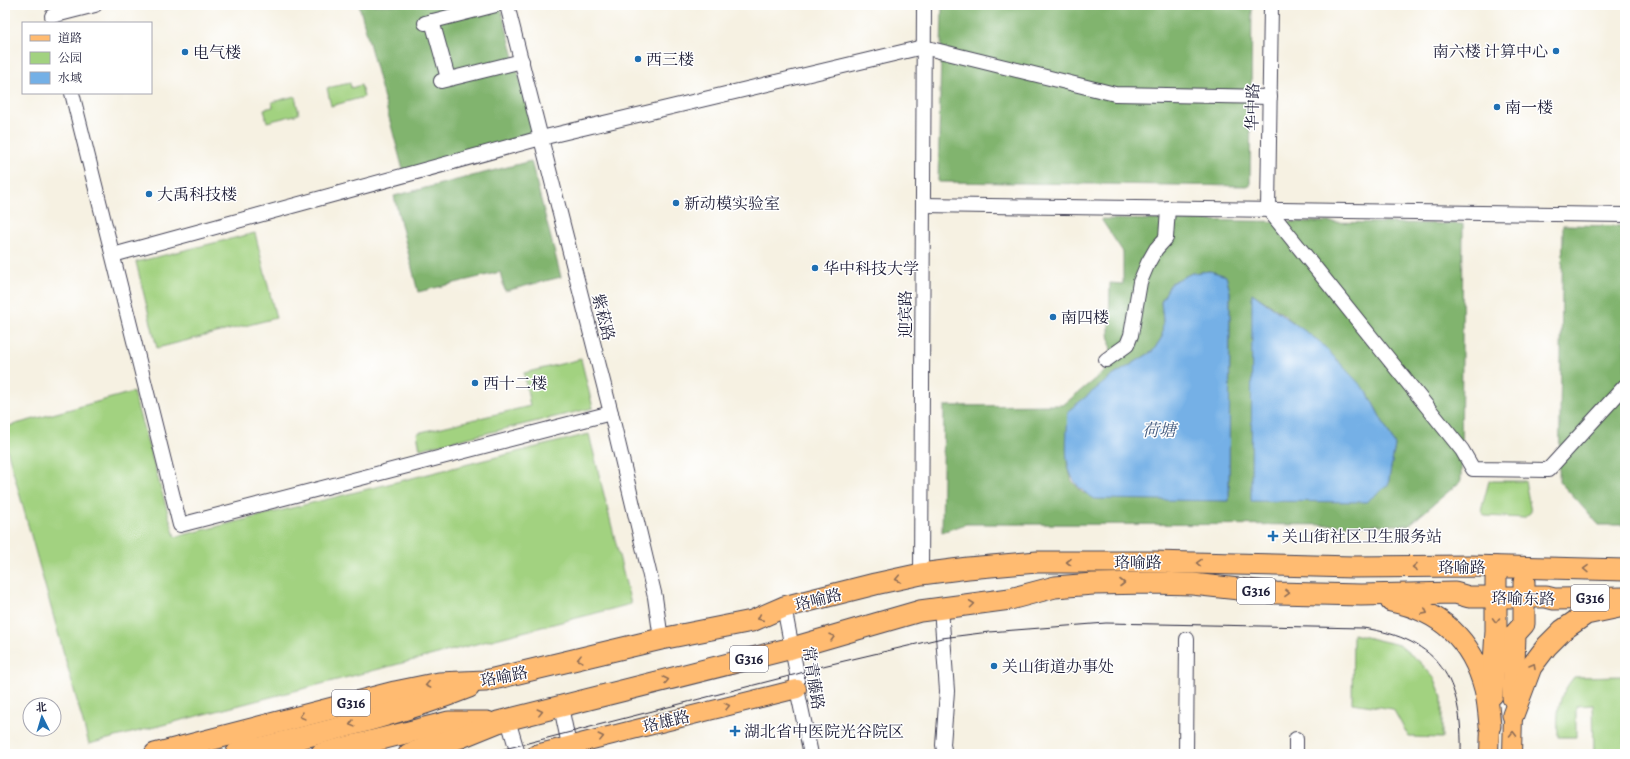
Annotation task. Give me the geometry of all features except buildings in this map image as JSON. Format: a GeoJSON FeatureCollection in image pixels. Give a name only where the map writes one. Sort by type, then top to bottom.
{"type":"FeatureCollection","features":[{"type":"Feature","properties":{"kind":"highway","name":"珞喻路"},"geometry":{"type":"LineString","coordinates":[[155,754],[395,692],[439,683],[485,681],[661,639],[752,621],[784,607],[921,574],[1037,562],[1153,562],[1353,567],[1496,567]]}},
{"type":"Feature","properties":{"kind":"highway","name":"珞喻东路"},"geometry":{"type":"LineString","coordinates":[[1496,567],[1625,570]]}},
{"type":"Feature","properties":{"kind":"highway"},"geometry":{"type":"LineString","coordinates":[[1490,726],[1496,567]]}},
{"type":"Feature","properties":{"kind":"highway"},"geometry":{"type":"LineString","coordinates":[[1513,715],[1515,634],[1524,624],[1525,568]]}},
{"type":"Feature","properties":{"kind":"highway","name":"珞喻路"},"geometry":{"type":"LineString","coordinates":[[409,754],[503,721],[792,648],[920,611],[1010,599],[1055,587],[1093,584],[1192,584],[1276,593],[1361,595],[1455,593],[1469,596]]}},
{"type":"Feature","properties":{"kind":"highway"},"geometry":{"type":"LineString","coordinates":[[1361,595],[1407,604],[1428,613],[1456,632],[1479,670],[1486,691],[1490,726]]}},
{"type":"Feature","properties":{"kind":"highway","name":"珞喻东路"},"geometry":{"type":"LineString","coordinates":[[1469,596],[1554,599],[1625,598]]}},
{"type":"Feature","properties":{"kind":"highway"},"geometry":{"type":"LineString","coordinates":[[1513,715],[1531,667],[1547,646],[1558,635],[1586,614],[1625,606]]}},
{"type":"Feature","properties":{"kind":"highway"},"geometry":{"type":"LineString","coordinates":[[236,754],[416,706],[485,681]]}},
{"type":"Feature","properties":{"kind":"highway"},"geometry":{"type":"LineString","coordinates":[[321,754],[449,722],[503,721]]}},
{"type":"Feature","properties":{"kind":"main road","name":"珞雄路"},"geometry":{"type":"LineString","coordinates":[[536,754],[566,750],[797,690]]}},
{"type":"Feature","properties":{"kind":"main road"},"geometry":{"type":"LineString","coordinates":[[1512,754],[1513,715]]}},
{"type":"Feature","properties":{"kind":"main road"},"geometry":{"type":"LineString","coordinates":[[1489,754],[1490,726]]}},
{"type":"Feature","properties":{"kind":"street"},"geometry":{"type":"LineString","coordinates":[[52,15],[95,5]]}},
{"type":"Feature","properties":{"kind":"street"},"geometry":{"type":"LineString","coordinates":[[496,5],[429,22],[444,79],[522,61]]}},
{"type":"Feature","properties":{"kind":"street","name":"紫菘路"},"geometry":{"type":"LineString","coordinates":[[507,5],[612,414],[655,598],[661,639]]}},
{"type":"Feature","properties":{"kind":"street","name":"迎宾路"},"geometry":{"type":"LineString","coordinates":[[921,574],[924,5]]}},
{"type":"Feature","properties":{"kind":"street","name":"华中路"},"geometry":{"type":"LineString","coordinates":[[1268,209],[1271,5]]}},
{"type":"Feature","properties":{"kind":"street"},"geometry":{"type":"LineString","coordinates":[[113,255],[540,138],[923,47],[1115,94],[1270,97]]}},
{"type":"Feature","properties":{"kind":"street"},"geometry":{"type":"LineString","coordinates":[[72,94],[180,525],[612,414]]}},
{"type":"Feature","properties":{"kind":"street"},"geometry":{"type":"LineString","coordinates":[[923,205],[1625,215]]}},
{"type":"Feature","properties":{"kind":"street"},"geometry":{"type":"LineString","coordinates":[[1106,360],[1127,345],[1131,335],[1140,282],[1148,262],[1156,249],[1166,238],[1168,208]]}},
{"type":"Feature","properties":{"kind":"street"},"geometry":{"type":"LineString","coordinates":[[1268,209],[1462,450],[1473,469],[1548,470],[1625,386]]}},
{"type":"Feature","properties":{"kind":"street","name":"常青藤路"},"geometry":{"type":"LineString","coordinates":[[784,607],[797,674],[797,690],[811,754]]}},
{"type":"Feature","properties":{"kind":"street"},"geometry":{"type":"LineString","coordinates":[[941,608],[947,690],[943,745],[945,754]]}},
{"type":"Feature","properties":{"kind":"street"},"geometry":{"type":"LineString","coordinates":[[1186,754],[1187,639]]}},
{"type":"Feature","properties":{"kind":"street"},"geometry":{"type":"LineString","coordinates":[[561,706],[566,750]]}},
{"type":"Feature","properties":{"kind":"street"},"geometry":{"type":"LineString","coordinates":[[503,721],[518,754]]}},
{"type":"Feature","properties":{"kind":"street"},"geometry":{"type":"LineString","coordinates":[[1296,739],[1296,754]]}},
{"type":"Feature","properties":{"kind":"green space"},"geometry":{"type":"Polygon","coordinates":[[[359,5],[500,5],[535,135],[403,170],[359,5]]]}},
{"type":"Feature","properties":{"kind":"green space"},"geometry":{"type":"Polygon","coordinates":[[[942,5],[1252,5],[1250,186],[938,182],[942,5]]]}},
{"type":"Feature","properties":{"kind":"green space"},"geometry":{"type":"Polygon","coordinates":[[[350,83],[351,88],[361,85],[364,97],[331,106],[327,88],[350,83]]]}},
{"type":"Feature","properties":{"kind":"green space"},"geometry":{"type":"Polygon","coordinates":[[[295,96],[299,114],[267,122],[264,109],[273,107],[272,102],[295,96]]]}},
{"type":"Feature","properties":{"kind":"green space"},"geometry":{"type":"Polygon","coordinates":[[[531,161],[561,277],[505,291],[500,272],[418,292],[394,196],[531,161]]]}},
{"type":"Feature","properties":{"kind":"green space"},"geometry":{"type":"Polygon","coordinates":[[[1101,219],[1463,224],[1461,481],[1409,525],[966,524],[942,532],[944,406],[1063,405],[1112,365],[1109,332],[1110,283],[1123,284],[1123,252],[1101,219]],[[1210,271],[1192,273],[1171,283],[1161,302],[1163,320],[1162,337],[1153,351],[1111,377],[1067,463],[1072,481],[1083,493],[1229,501],[1230,292],[1226,276],[1210,271]],[[1252,293],[1388,484],[1395,445],[1367,392],[1285,315],[1252,293]]]}},
{"type":"Feature","properties":{"kind":"green space"},"geometry":{"type":"Polygon","coordinates":[[[1563,225],[1625,226],[1625,525],[1599,525],[1559,481],[1563,225]]]}},
{"type":"Feature","properties":{"kind":"green space"},"geometry":{"type":"Polygon","coordinates":[[[255,233],[276,318],[157,348],[136,262],[255,233]]]}},
{"type":"Feature","properties":{"kind":"green space"},"geometry":{"type":"Polygon","coordinates":[[[581,359],[593,408],[420,449],[417,433],[530,406],[524,373],[581,359]]]}},
{"type":"Feature","properties":{"kind":"green space"},"geometry":{"type":"Polygon","coordinates":[[[133,392],[175,537],[589,434],[631,604],[89,744],[5,442],[5,427],[133,392]]]}},
{"type":"Feature","properties":{"kind":"green space"},"geometry":{"type":"Polygon","coordinates":[[[1489,481],[1525,481],[1531,512],[1524,518],[1485,516],[1481,511],[1489,481]]]}},
{"type":"Feature","properties":{"kind":"green space"},"geometry":{"type":"Polygon","coordinates":[[[1353,634],[1399,645],[1420,662],[1435,679],[1442,697],[1442,738],[1409,737],[1393,709],[1352,703],[1353,634]]]}},
{"type":"Feature","properties":{"kind":"green space"},"geometry":{"type":"Polygon","coordinates":[[[1625,676],[1625,754],[1594,754],[1593,705],[1576,706],[1576,737],[1558,737],[1559,705],[1564,692],[1574,677],[1625,676]]]}},
{"type":"Feature","properties":{"kind":"water","name":"荷塘"},"geometry":{"type":"Polygon","coordinates":[[[1210,271],[1226,276],[1230,292],[1229,501],[1095,499],[1083,491],[1075,482],[1070,472],[1066,449],[1068,411],[1111,377],[1153,351],[1162,337],[1163,320],[1161,302],[1171,283],[1192,273],[1210,271]]]}},
{"type":"Feature","properties":{"kind":"water"},"geometry":{"type":"Polygon","coordinates":[[[1252,293],[1320,342],[1367,392],[1395,445],[1388,485],[1366,502],[1251,501],[1252,293]]]}},
{"type":"Feature","properties":{"kind":"tram line"},"geometry":{"type":"LineString","coordinates":[[485,754],[823,666],[942,638],[989,632],[1106,623],[1363,628],[1389,634],[1411,642],[1428,653],[1442,667],[1451,685],[1457,705],[1461,728],[1461,754]]}},
{"type":"Feature","properties":{"kind":"place","name":"南六楼 计算中心"},"geometry":{"type":"Point","coordinates":[1556,51]}},
{"type":"Feature","properties":{"kind":"place","name":"电气楼"},"geometry":{"type":"Point","coordinates":[185,52]}},
{"type":"Feature","properties":{"kind":"place","name":"西三楼"},"geometry":{"type":"Point","coordinates":[638,59]}},
{"type":"Feature","properties":{"kind":"place","name":"南一楼"},"geometry":{"type":"Point","coordinates":[1497,107]}},
{"type":"Feature","properties":{"kind":"place","name":"大禹科技楼"},"geometry":{"type":"Point","coordinates":[149,194]}},
{"type":"Feature","properties":{"kind":"place","name":"新动模实验室"},"geometry":{"type":"Point","coordinates":[676,203]}},
{"type":"Feature","properties":{"kind":"place","name":"华中科技大学"},"geometry":{"type":"Point","coordinates":[815,268]}},
{"type":"Feature","properties":{"kind":"place","name":"南四楼"},"geometry":{"type":"Point","coordinates":[1053,317]}},
{"type":"Feature","properties":{"kind":"place","name":"西十二楼"},"geometry":{"type":"Point","coordinates":[475,383]}},
{"type":"Feature","properties":{"kind":"place","name":"关山街社区卫生服务站"},"geometry":{"type":"Point","coordinates":[1273,536]}},
{"type":"Feature","properties":{"kind":"place","name":"关山街道办事处"},"geometry":{"type":"Point","coordinates":[994,666]}},
{"type":"Feature","properties":{"kind":"place","name":"湖北省中医院光谷院区"},"geometry":{"type":"Point","coordinates":[735,731]}}]}
